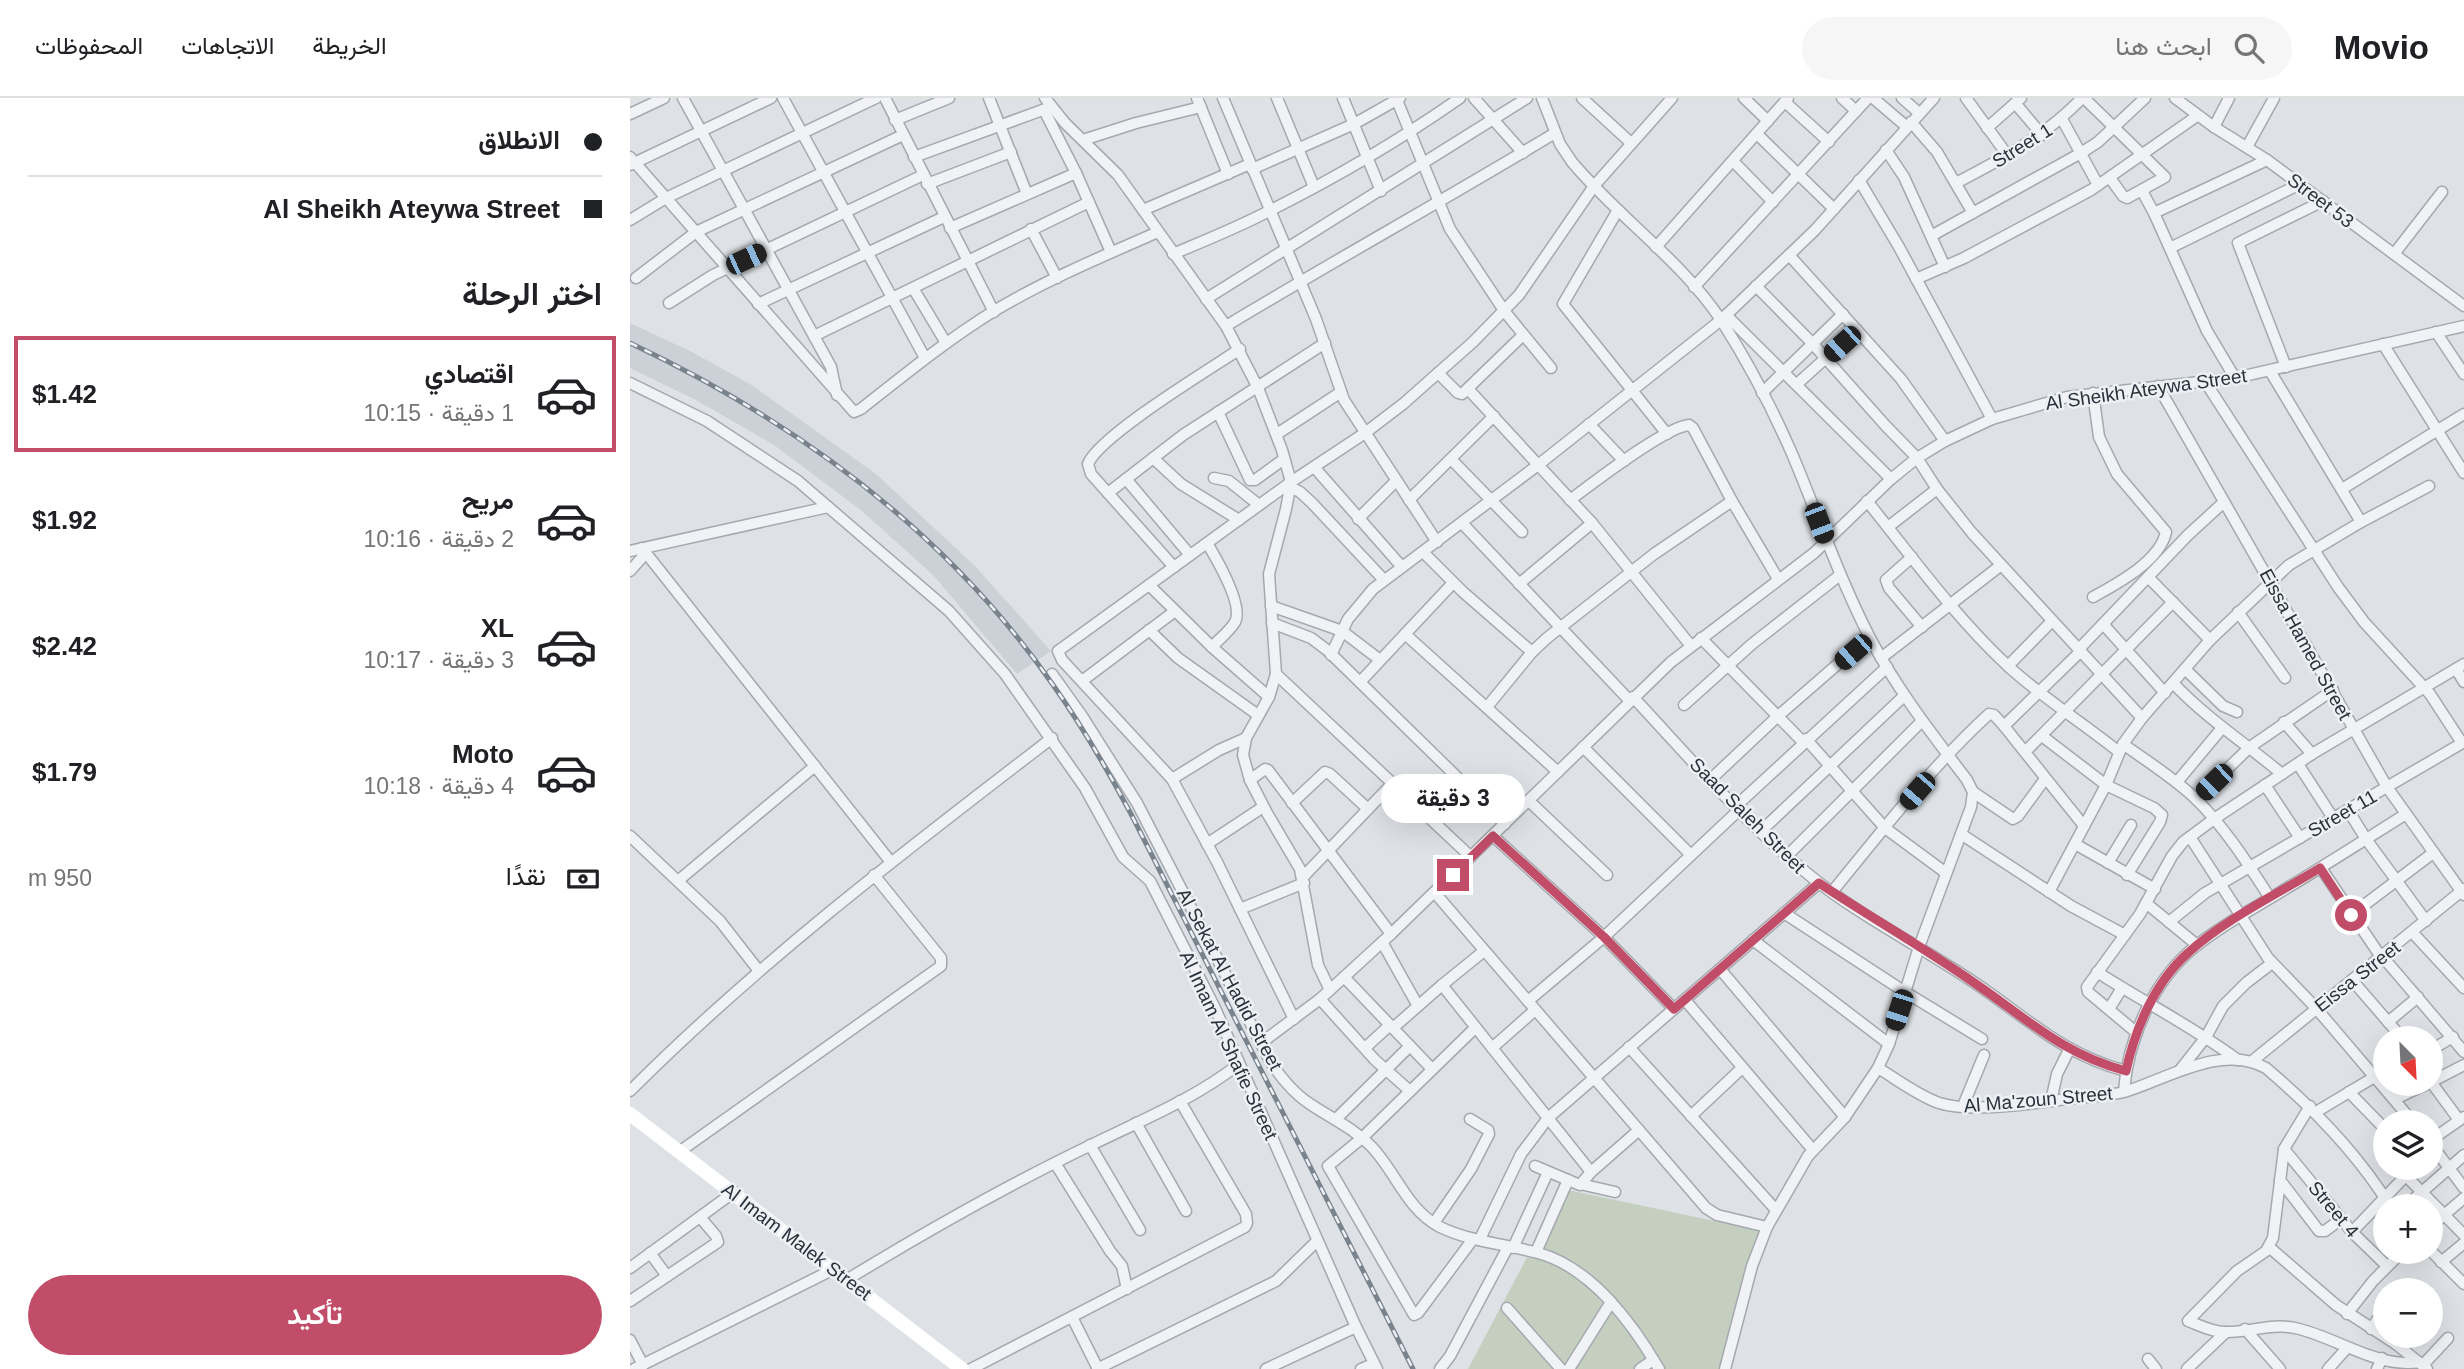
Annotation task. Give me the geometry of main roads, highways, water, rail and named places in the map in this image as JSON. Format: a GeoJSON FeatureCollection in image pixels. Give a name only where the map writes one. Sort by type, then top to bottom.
{"type":"FeatureCollection","features":[{"type":"Feature","properties":{"kind":"railway"},"geometry":{"type":"LineString","coordinates":[[630,343],[750,408],[863,485],[915,529],[964,576],[1009,627],[1051,682],[1122,797],[1413,1369]]}}]}
